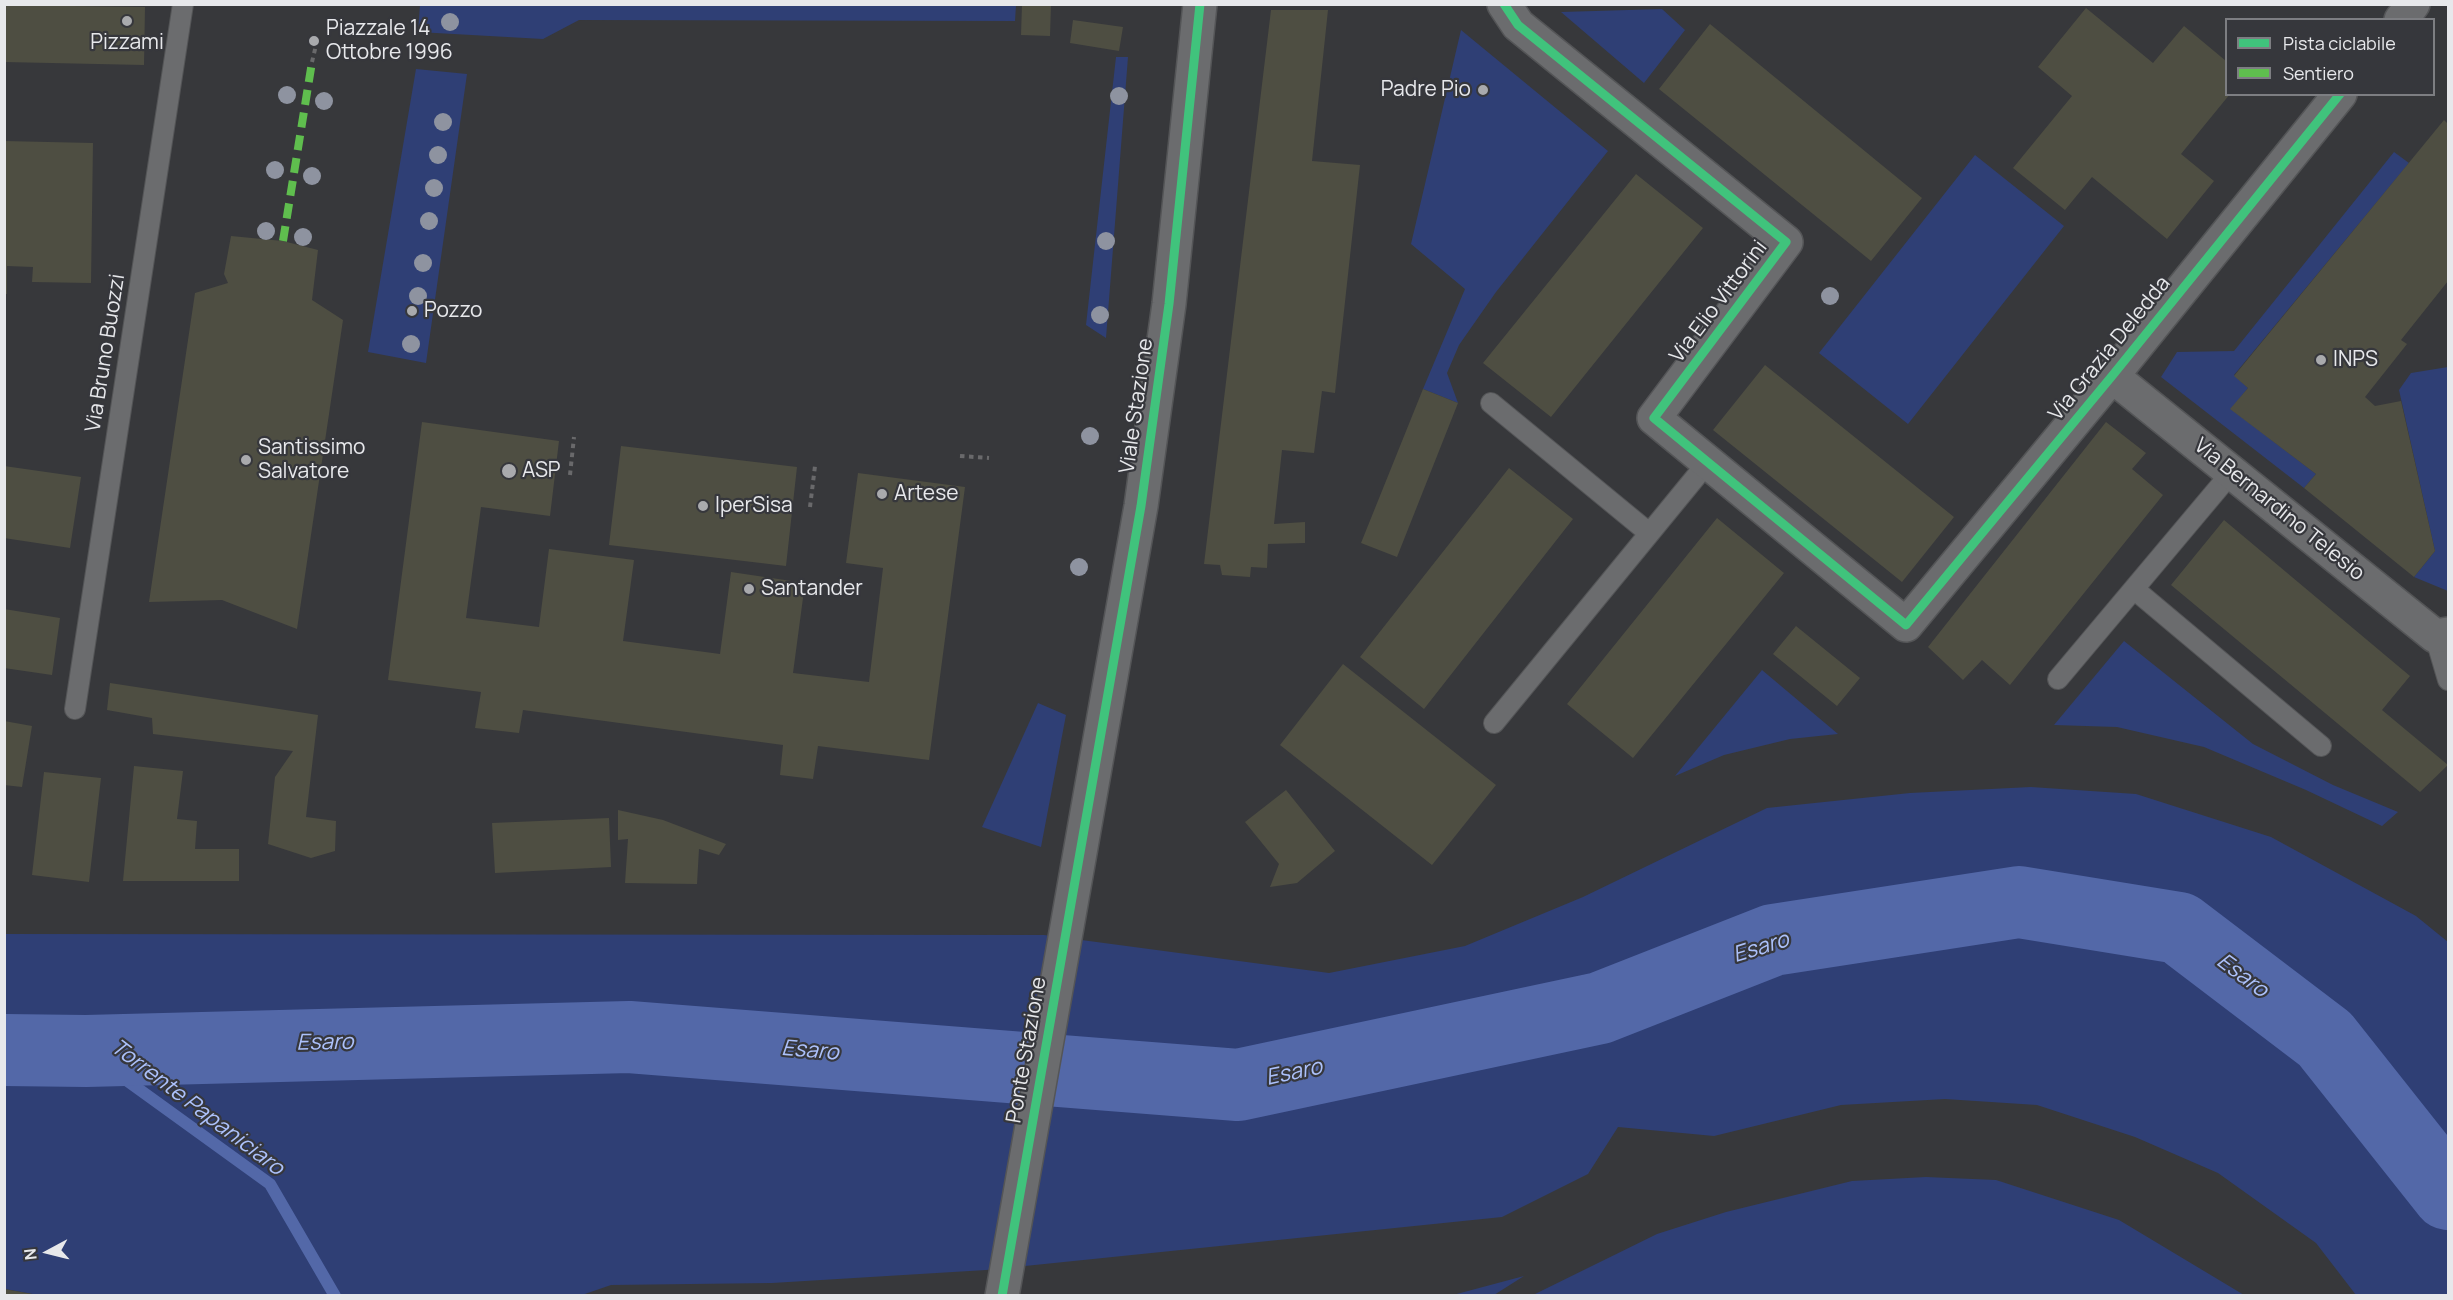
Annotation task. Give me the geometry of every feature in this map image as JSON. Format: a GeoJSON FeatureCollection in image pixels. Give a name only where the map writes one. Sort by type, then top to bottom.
{"type":"FeatureCollection","features":[{"type":"Feature","properties":{"kind":"street","name":"Viale Stazione"},"geometry":{"type":"LineString","coordinates":[[1088,810],[1141,506],[1160,373],[1200,4]]}},
{"type":"Feature","properties":{"kind":"street","name":"Via Elio Vittorini"},"geometry":{"type":"LineString","coordinates":[[1504,4],[1518,25],[1786,242],[1654,418],[1906,625]]}},
{"type":"Feature","properties":{"kind":"street"},"geometry":{"type":"LineString","coordinates":[[2402,18],[2413,4]]}},
{"type":"Feature","properties":{"kind":"street","name":"Via Grazia Deledda"},"geometry":{"type":"LineString","coordinates":[[1906,625],[2112,376],[2338,96]]}},
{"type":"Feature","properties":{"kind":"street","name":"Via Bernardino Telesio"},"geometry":{"type":"LineString","coordinates":[[2112,376],[2442,635]]}},
{"type":"Feature","properties":{"kind":"street","name":"Ponte Stazione"},"geometry":{"type":"LineString","coordinates":[[1002,1296],[1088,810]]}},
{"type":"Feature","properties":{"kind":"lane","name":"Via Bruno Buozzi"},"geometry":{"type":"LineString","coordinates":[[75,709],[183,4]]}},
{"type":"Feature","properties":{"kind":"lane"},"geometry":{"type":"LineString","coordinates":[[1491,404],[1649,533]]}},
{"type":"Feature","properties":{"kind":"lane"},"geometry":{"type":"LineString","coordinates":[[1494,723],[1708,462]]}},
{"type":"Feature","properties":{"kind":"lane"},"geometry":{"type":"LineString","coordinates":[[2058,679],[2232,472]]}},
{"type":"Feature","properties":{"kind":"lane"},"geometry":{"type":"LineString","coordinates":[[2133,589],[2321,746]]}},
{"type":"Feature","properties":{"kind":"lane"},"geometry":{"type":"LineString","coordinates":[[2442,635],[2448,680]]}},
{"type":"Feature","properties":{"kind":"path"},"geometry":{"type":"LineString","coordinates":[[312,62],[317,42]]}},
{"type":"Feature","properties":{"kind":"path"},"geometry":{"type":"LineString","coordinates":[[570,475],[574,437]]}},
{"type":"Feature","properties":{"kind":"path"},"geometry":{"type":"LineString","coordinates":[[960,456],[989,458]]}},
{"type":"Feature","properties":{"kind":"path"},"geometry":{"type":"LineString","coordinates":[[810,507],[815,466]]}},
{"type":"Feature","properties":{"kind":"shaded area"},"geometry":{"type":"Polygon","coordinates":[[[420,5],[1016,5],[1015,21],[579,20],[543,39],[418,32],[420,5]]]}},
{"type":"Feature","properties":{"kind":"shaded area"},"geometry":{"type":"Polygon","coordinates":[[[1662,9],[1685,30],[1644,83],[1561,12],[1662,9]]]}},
{"type":"Feature","properties":{"kind":"shaded area"},"geometry":{"type":"Polygon","coordinates":[[[1461,30],[1608,151],[1496,292],[1459,345],[1447,373],[1458,403],[1423,389],[1465,289],[1411,244],[1461,30]]]}},
{"type":"Feature","properties":{"kind":"shaded area"},"geometry":{"type":"Polygon","coordinates":[[[1116,57],[1128,57],[1106,338],[1086,325],[1116,57]]]}},
{"type":"Feature","properties":{"kind":"shaded area"},"geometry":{"type":"Polygon","coordinates":[[[416,69],[467,74],[426,363],[368,352],[416,69]]]}},
{"type":"Feature","properties":{"kind":"shaded area"},"geometry":{"type":"Polygon","coordinates":[[[2394,152],[2409,163],[2234,375],[2248,388],[2231,409],[2316,474],[2304,488],[2161,377],[2177,352],[2234,351],[2394,152]]]}},
{"type":"Feature","properties":{"kind":"shaded area"},"geometry":{"type":"Polygon","coordinates":[[[1975,155],[2064,226],[1908,424],[1819,353],[1975,155]]]}},
{"type":"Feature","properties":{"kind":"shaded area"},"geometry":{"type":"Polygon","coordinates":[[[2448,367],[2448,591],[2414,577],[2435,551],[2399,390],[2411,373],[2448,367]]]}},
{"type":"Feature","properties":{"kind":"shaded area"},"geometry":{"type":"Polygon","coordinates":[[[2124,641],[2253,744],[2333,785],[2398,812],[2382,826],[2306,790],[2204,747],[2117,727],[2054,725],[2124,641]]]}},
{"type":"Feature","properties":{"kind":"shaded area"},"geometry":{"type":"Polygon","coordinates":[[[1762,670],[1838,734],[1790,739],[1724,755],[1675,776],[1762,670]]]}},
{"type":"Feature","properties":{"kind":"shaded area"},"geometry":{"type":"Polygon","coordinates":[[[1038,703],[1066,715],[1041,847],[982,827],[1038,703]]]}},
{"type":"Feature","properties":{"kind":"shaded area"},"geometry":{"type":"Polygon","coordinates":[[[2031,787],[2136,794],[2271,837],[2416,916],[2448,942],[2448,1295],[2356,1295],[2316,1243],[2218,1173],[2135,1137],[2037,1105],[1945,1099],[1841,1105],[1714,1136],[1618,1127],[1588,1174],[1502,1217],[986,1270],[772,1283],[611,1285],[579,1296],[38,1295],[5,1289],[4,934],[1044,935],[1329,973],[1465,946],[1583,897],[1767,808],[1910,793],[2031,787]]]}},
{"type":"Feature","properties":{"kind":"shaded area"},"geometry":{"type":"Polygon","coordinates":[[[1926,1177],[1996,1180],[2119,1220],[2244,1295],[1533,1295],[1657,1234],[1726,1212],[1852,1181],[1926,1177]]]}},
{"type":"Feature","properties":{"kind":"shaded area"},"geometry":{"type":"Polygon","coordinates":[[[1524,1276],[1494,1295],[1453,1295],[1524,1276]]]}},
{"type":"Feature","properties":{"kind":"building"},"geometry":{"type":"Polygon","coordinates":[[[1022,4],[1051,4],[1050,36],[1021,35],[1022,4]]]}},
{"type":"Feature","properties":{"kind":"building"},"geometry":{"type":"Polygon","coordinates":[[[4,5],[145,7],[144,65],[4,62],[4,5]]]}},
{"type":"Feature","properties":{"kind":"building"},"geometry":{"type":"Polygon","coordinates":[[[2086,8],[2153,63],[2184,26],[2225,60],[2225,96],[2228,96],[2181,154],[2214,181],[2167,239],[2092,177],[2065,210],[2013,168],[2072,96],[2038,67],[2086,8]]]}},
{"type":"Feature","properties":{"kind":"building"},"geometry":{"type":"Polygon","coordinates":[[[1271,10],[1328,10],[1312,161],[1360,165],[1335,393],[1322,391],[1314,453],[1282,450],[1274,524],[1305,522],[1305,543],[1268,544],[1267,568],[1251,567],[1250,577],[1222,575],[1220,565],[1204,564],[1271,10]]]}},
{"type":"Feature","properties":{"kind":"building"},"geometry":{"type":"Polygon","coordinates":[[[1073,20],[1123,27],[1119,51],[1070,43],[1073,20]]]}},
{"type":"Feature","properties":{"kind":"building"},"geometry":{"type":"Polygon","coordinates":[[[1710,24],[1922,198],[1871,261],[1659,89],[1710,24]]]}},
{"type":"Feature","properties":{"kind":"building","name":"INPS"},"geometry":{"type":"Polygon","coordinates":[[[2444,120],[2448,124],[2448,281],[2401,340],[2407,344],[2365,397],[2375,406],[2401,401],[2435,551],[2414,577],[2304,488],[2316,474],[2230,409],[2248,388],[2234,376],[2444,120]]]}},
{"type":"Feature","properties":{"kind":"building"},"geometry":{"type":"Polygon","coordinates":[[[4,141],[93,143],[91,283],[32,282],[33,267],[7,266],[7,294],[4,294],[4,141]]]}},
{"type":"Feature","properties":{"kind":"building"},"geometry":{"type":"Polygon","coordinates":[[[1636,174],[1703,228],[1551,417],[1483,363],[1636,174]]]}},
{"type":"Feature","properties":{"kind":"building","name":"Santissimo Salvatore"},"geometry":{"type":"Polygon","coordinates":[[[231,236],[283,241],[318,250],[312,300],[343,320],[297,629],[222,600],[149,602],[195,293],[228,283],[224,274],[231,236]]]}},
{"type":"Feature","properties":{"kind":"building"},"geometry":{"type":"Polygon","coordinates":[[[1765,365],[1954,517],[1902,582],[1713,430],[1765,365]]]}},
{"type":"Feature","properties":{"kind":"building"},"geometry":{"type":"Polygon","coordinates":[[[1423,389],[1458,403],[1397,557],[1361,543],[1423,389]]]}},
{"type":"Feature","properties":{"kind":"building"},"geometry":{"type":"Polygon","coordinates":[[[422,422],[559,441],[550,516],[481,507],[466,618],[539,627],[549,549],[634,560],[623,641],[720,654],[731,572],[805,583],[793,673],[869,682],[883,568],[846,563],[858,473],[965,487],[929,760],[818,746],[813,779],[780,775],[783,745],[523,710],[519,733],[475,728],[481,692],[388,680],[422,422]]]}},
{"type":"Feature","properties":{"kind":"building"},"geometry":{"type":"Polygon","coordinates":[[[2106,422],[2146,453],[2132,469],[2163,495],[2010,685],[1982,660],[1963,680],[1928,647],[2106,422]]]}},
{"type":"Feature","properties":{"kind":"building","name":"IperSisa"},"geometry":{"type":"Polygon","coordinates":[[[621,446],[797,467],[786,566],[609,545],[621,446]]]}},
{"type":"Feature","properties":{"kind":"building"},"geometry":{"type":"Polygon","coordinates":[[[4,466],[81,477],[70,548],[4,538],[4,466]]]}},
{"type":"Feature","properties":{"kind":"building"},"geometry":{"type":"Polygon","coordinates":[[[1509,468],[1573,519],[1424,709],[1360,657],[1509,468]]]}},
{"type":"Feature","properties":{"kind":"building"},"geometry":{"type":"Polygon","coordinates":[[[1717,518],[1784,573],[1633,758],[1567,704],[1717,518]]]}},
{"type":"Feature","properties":{"kind":"building"},"geometry":{"type":"Polygon","coordinates":[[[2224,520],[2410,676],[2382,710],[2448,765],[2420,792],[2171,585],[2224,520]]]}},
{"type":"Feature","properties":{"kind":"building"},"geometry":{"type":"Polygon","coordinates":[[[4,609],[60,618],[52,675],[4,668],[4,609]]]}},
{"type":"Feature","properties":{"kind":"building"},"geometry":{"type":"Polygon","coordinates":[[[1796,626],[1860,678],[1837,706],[1773,654],[1796,626]]]}},
{"type":"Feature","properties":{"kind":"building"},"geometry":{"type":"Polygon","coordinates":[[[1343,664],[1496,785],[1432,865],[1280,745],[1343,664]]]}},
{"type":"Feature","properties":{"kind":"building"},"geometry":{"type":"Polygon","coordinates":[[[110,683],[318,715],[306,817],[336,821],[335,851],[311,858],[268,844],[275,777],[293,751],[153,734],[152,718],[107,710],[110,683]]]}},
{"type":"Feature","properties":{"kind":"building"},"geometry":{"type":"Polygon","coordinates":[[[4,721],[32,726],[22,787],[4,785],[4,721]]]}},
{"type":"Feature","properties":{"kind":"building"},"geometry":{"type":"Polygon","coordinates":[[[134,766],[183,771],[177,819],[197,821],[195,849],[239,849],[239,881],[123,881],[134,766]]]}},
{"type":"Feature","properties":{"kind":"building"},"geometry":{"type":"Polygon","coordinates":[[[44,772],[101,778],[89,882],[32,875],[44,772]]]}},
{"type":"Feature","properties":{"kind":"building"},"geometry":{"type":"Polygon","coordinates":[[[1286,790],[1335,851],[1297,883],[1270,887],[1279,864],[1245,822],[1286,790]]]}},
{"type":"Feature","properties":{"kind":"building"},"geometry":{"type":"Polygon","coordinates":[[[618,810],[663,820],[726,844],[719,855],[699,849],[697,884],[625,883],[628,839],[618,840],[618,810]]]}},
{"type":"Feature","properties":{"kind":"building"},"geometry":{"type":"Polygon","coordinates":[[[609,818],[611,867],[495,873],[492,823],[609,818]]]}},
{"type":"Feature","properties":{"kind":"building"},"geometry":{"type":"Polygon","coordinates":[[[4,1289],[32,1294],[31,1296],[4,1296],[4,1289]]]}},
{"type":"Feature","properties":{"kind":"waterway","name":"Esaro"},"geometry":{"type":"LineString","coordinates":[[4,1050],[86,1051],[629,1037],[1238,1085],[1600,1008],[1773,940],[2019,902],[2179,928],[2325,1039],[2448,1194]]}},
{"type":"Feature","properties":{"kind":"waterway","name":"Torrente Papaniciaro"},"geometry":{"type":"LineString","coordinates":[[86,1051],[270,1184],[335,1296]]}},
{"type":"Feature","properties":{"kind":"marked path"},"geometry":{"type":"LineString","coordinates":[[283,241],[312,62]]}},
{"type":"Feature","properties":{"kind":"cycle path"},"geometry":{"type":"LineString","coordinates":[[1002,1296],[1141,506],[1169,304],[1200,4]]}},
{"type":"Feature","properties":{"kind":"cycle path"},"geometry":{"type":"LineString","coordinates":[[1504,4],[1518,25],[1786,242],[1654,418],[1906,625],[2112,376],[2338,96]]}},
{"type":"Feature","properties":{"kind":"place","name":"Pizzami"},"geometry":{"type":"Point","coordinates":[127,21]}},
{"type":"Feature","properties":{"kind":"place","name":"Piazzale 14 Ottobre 1996"},"geometry":{"type":"Point","coordinates":[314,41]}},
{"type":"Feature","properties":{"kind":"place","name":"Padre Pio"},"geometry":{"type":"Point","coordinates":[1483,90]}},
{"type":"Feature","properties":{"kind":"place","name":"Pozzo"},"geometry":{"type":"Point","coordinates":[412,311]}},
{"type":"Feature","properties":{"kind":"place","name":"INPS"},"geometry":{"type":"Point","coordinates":[2321,360]}},
{"type":"Feature","properties":{"kind":"place","name":"Santissimo Salvatore"},"geometry":{"type":"Point","coordinates":[246,460]}},
{"type":"Feature","properties":{"kind":"place","name":"ASP"},"geometry":{"type":"Point","coordinates":[509,471]}},
{"type":"Feature","properties":{"kind":"place","name":"Artese"},"geometry":{"type":"Point","coordinates":[882,494]}},
{"type":"Feature","properties":{"kind":"place","name":"IperSisa"},"geometry":{"type":"Point","coordinates":[703,506]}},
{"type":"Feature","properties":{"kind":"place","name":"Santander"},"geometry":{"type":"Point","coordinates":[749,589]}}]}
